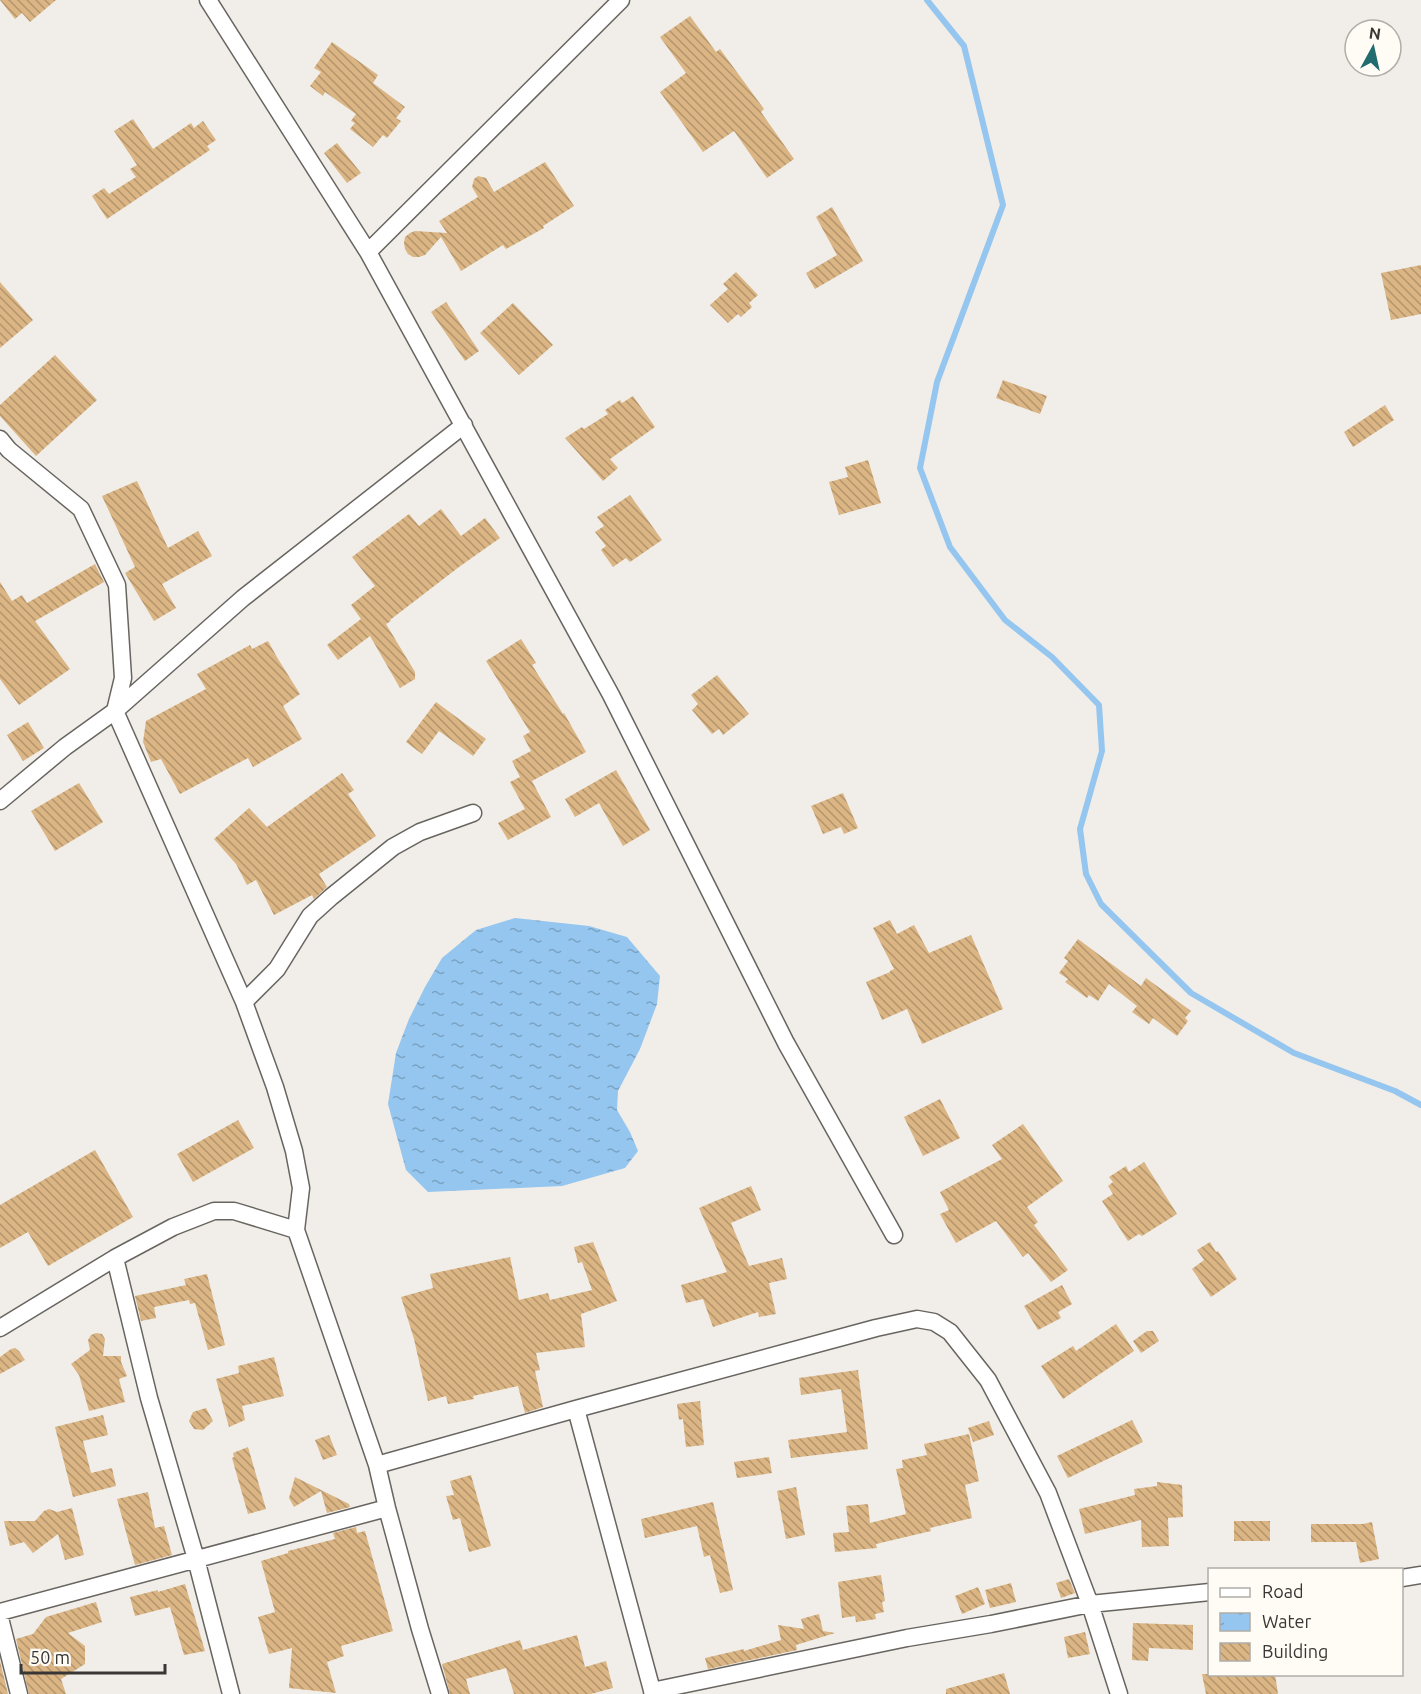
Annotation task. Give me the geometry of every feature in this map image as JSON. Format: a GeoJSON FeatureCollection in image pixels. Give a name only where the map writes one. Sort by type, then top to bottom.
{"type":"FeatureCollection","features":[{"type":"Feature","properties":{"kind":"street"},"geometry":{"type":"LineString","coordinates":[[208,0],[368,252],[611,695],[786,1043],[894,1235]]}},
{"type":"Feature","properties":{"kind":"street"},"geometry":{"type":"LineString","coordinates":[[368,252],[621,0]]}},
{"type":"Feature","properties":{"kind":"street"},"geometry":{"type":"LineString","coordinates":[[0,801],[65,747],[115,711],[243,598],[464,425]]}},
{"type":"Feature","properties":{"kind":"street"},"geometry":{"type":"LineString","coordinates":[[0,439],[9,450],[81,509],[117,585],[123,678],[115,711],[244,1002],[275,1088],[294,1151],[301,1188],[296,1230],[377,1465],[420,1629],[440,1694]]}},
{"type":"Feature","properties":{"kind":"street"},"geometry":{"type":"LineString","coordinates":[[244,1002],[277,969],[310,916],[331,897],[393,847],[420,832],[473,813]]}},
{"type":"Feature","properties":{"kind":"street"},"geometry":{"type":"LineString","coordinates":[[0,1328],[115,1258],[173,1227],[214,1211],[234,1211],[296,1230]]}},
{"type":"Feature","properties":{"kind":"street"},"geometry":{"type":"LineString","coordinates":[[115,1258],[148,1398],[196,1559],[231,1694]]}},
{"type":"Feature","properties":{"kind":"street"},"geometry":{"type":"LineString","coordinates":[[377,1465],[876,1328],[917,1320],[934,1322],[950,1332],[988,1380],[1048,1493],[1090,1604],[1119,1694]]}},
{"type":"Feature","properties":{"kind":"street"},"geometry":{"type":"LineString","coordinates":[[576,1409],[653,1692],[907,1638],[1090,1604],[1208,1592]]}},
{"type":"Feature","properties":{"kind":"street"},"geometry":{"type":"LineString","coordinates":[[0,1612],[387,1508]]}},
{"type":"Feature","properties":{"kind":"street"},"geometry":{"type":"LineString","coordinates":[[1403,1578],[1421,1575]]}},
{"type":"Feature","properties":{"kind":"street"},"geometry":{"type":"LineString","coordinates":[[0,1618],[19,1694]]}},
{"type":"Feature","properties":{"kind":"water"},"geometry":{"type":"Polygon","coordinates":[[[515,918],[589,926],[627,937],[660,976],[657,1004],[640,1049],[618,1091],[617,1110],[638,1151],[625,1168],[562,1186],[428,1192],[406,1170],[388,1104],[396,1053],[409,1019],[442,958],[476,930],[515,918]]]}},
{"type":"Feature","properties":{"kind":"building"},"geometry":{"type":"Polygon","coordinates":[[[0,0],[56,0],[30,22],[22,13],[15,19],[0,0]]]}},
{"type":"Feature","properties":{"kind":"building"},"geometry":{"type":"Polygon","coordinates":[[[690,16],[716,52],[720,49],[764,109],[761,112],[794,159],[767,178],[734,131],[703,152],[660,92],[686,73],[660,37],[690,16]]]}},
{"type":"Feature","properties":{"kind":"building"},"geometry":{"type":"Polygon","coordinates":[[[332,42],[378,75],[373,83],[405,107],[396,118],[401,121],[387,138],[383,135],[373,147],[350,129],[355,123],[351,121],[356,114],[325,92],[323,96],[310,86],[321,72],[314,68],[332,42]]]}},
{"type":"Feature","properties":{"kind":"building"},"geometry":{"type":"Polygon","coordinates":[[[133,119],[153,149],[191,123],[194,128],[203,121],[216,140],[207,146],[210,150],[107,219],[92,196],[104,188],[109,194],[136,177],[130,169],[137,165],[114,131],[133,119]]]}},
{"type":"Feature","properties":{"kind":"building"},"geometry":{"type":"Polygon","coordinates":[[[337,143],[361,173],[347,183],[324,153],[337,143]]]}},
{"type":"Feature","properties":{"kind":"building"},"geometry":{"type":"Polygon","coordinates":[[[545,162],[574,206],[543,226],[544,228],[506,249],[503,245],[461,271],[441,237],[425,255],[413,257],[408,254],[404,243],[405,237],[410,233],[415,231],[447,233],[439,221],[478,197],[472,187],[474,179],[478,176],[486,178],[494,192],[545,162]]]}},
{"type":"Feature","properties":{"kind":"building"},"geometry":{"type":"Polygon","coordinates":[[[832,207],[863,261],[815,289],[806,273],[837,255],[816,217],[832,207]]]}},
{"type":"Feature","properties":{"kind":"building"},"geometry":{"type":"Polygon","coordinates":[[[1421,265],[1421,314],[1391,320],[1381,273],[1421,265]]]}},
{"type":"Feature","properties":{"kind":"building"},"geometry":{"type":"Polygon","coordinates":[[[736,272],[758,295],[749,303],[752,307],[741,317],[738,314],[728,323],[710,305],[728,289],[723,284],[736,272]]]}},
{"type":"Feature","properties":{"kind":"building"},"geometry":{"type":"Polygon","coordinates":[[[0,282],[33,320],[0,348],[0,282]]]}},
{"type":"Feature","properties":{"kind":"building"},"geometry":{"type":"Polygon","coordinates":[[[446,302],[479,351],[465,361],[431,312],[446,302]]]}},
{"type":"Feature","properties":{"kind":"building"},"geometry":{"type":"Polygon","coordinates":[[[513,303],[553,345],[519,375],[480,333],[513,303]]]}},
{"type":"Feature","properties":{"kind":"building"},"geometry":{"type":"Polygon","coordinates":[[[55,355],[97,400],[36,456],[0,416],[0,405],[55,355]]]}},
{"type":"Feature","properties":{"kind":"building"},"geometry":{"type":"Polygon","coordinates":[[[1003,380],[1047,396],[1040,414],[996,398],[1003,380]]]}},
{"type":"Feature","properties":{"kind":"building"},"geometry":{"type":"Polygon","coordinates":[[[633,396],[655,427],[610,459],[618,468],[603,481],[565,438],[608,414],[605,410],[620,400],[622,403],[633,396]]]}},
{"type":"Feature","properties":{"kind":"building"},"geometry":{"type":"Polygon","coordinates":[[[1385,405],[1394,420],[1353,447],[1344,432],[1385,405]]]}},
{"type":"Feature","properties":{"kind":"building"},"geometry":{"type":"Polygon","coordinates":[[[868,460],[881,503],[839,515],[829,482],[848,477],[845,467],[868,460]]]}},
{"type":"Feature","properties":{"kind":"building"},"geometry":{"type":"Polygon","coordinates":[[[137,481],[168,548],[198,531],[212,556],[162,584],[176,608],[154,621],[125,573],[135,567],[102,496],[137,481]]]}},
{"type":"Feature","properties":{"kind":"building"},"geometry":{"type":"Polygon","coordinates":[[[630,495],[662,540],[630,562],[626,558],[613,567],[601,550],[606,546],[595,532],[604,526],[597,517],[630,495]]]}},
{"type":"Feature","properties":{"kind":"building"},"geometry":{"type":"Polygon","coordinates":[[[441,509],[461,536],[485,518],[500,538],[386,624],[415,672],[415,679],[400,688],[370,636],[338,660],[327,645],[361,619],[351,605],[375,586],[352,557],[409,514],[419,526],[441,509]]]}},
{"type":"Feature","properties":{"kind":"building"},"geometry":{"type":"Polygon","coordinates":[[[95,564],[104,582],[35,621],[70,669],[19,705],[0,679],[0,582],[12,601],[22,595],[27,603],[95,564]]]}},
{"type":"Feature","properties":{"kind":"building"},"geometry":{"type":"Polygon","coordinates":[[[521,639],[536,663],[532,665],[564,713],[586,752],[532,781],[551,817],[508,840],[498,823],[525,809],[510,782],[520,777],[512,761],[531,751],[523,736],[530,732],[486,661],[521,639]]]}},
{"type":"Feature","properties":{"kind":"building"},"geometry":{"type":"Polygon","coordinates":[[[268,641],[300,694],[283,706],[302,739],[253,767],[248,758],[180,794],[161,759],[151,762],[143,742],[146,721],[206,689],[197,674],[250,645],[252,649],[268,641]]]}},
{"type":"Feature","properties":{"kind":"building"},"geometry":{"type":"Polygon","coordinates":[[[717,675],[749,714],[723,735],[719,729],[712,734],[692,710],[698,704],[691,695],[717,675]]]}},
{"type":"Feature","properties":{"kind":"building"},"geometry":{"type":"Polygon","coordinates":[[[436,702],[486,739],[473,756],[439,731],[422,754],[406,742],[436,702]]]}},
{"type":"Feature","properties":{"kind":"building"},"geometry":{"type":"Polygon","coordinates":[[[28,722],[44,748],[23,761],[7,735],[28,722]]]}},
{"type":"Feature","properties":{"kind":"building"},"geometry":{"type":"Polygon","coordinates":[[[616,770],[650,830],[623,846],[599,803],[575,817],[565,799],[616,770]]]}},
{"type":"Feature","properties":{"kind":"building"},"geometry":{"type":"Polygon","coordinates":[[[342,773],[354,790],[348,794],[376,836],[319,874],[327,887],[314,899],[312,895],[274,915],[256,880],[247,885],[236,864],[214,839],[249,808],[267,827],[342,773]]]}},
{"type":"Feature","properties":{"kind":"building"},"geometry":{"type":"Polygon","coordinates":[[[79,783],[103,822],[55,851],[31,811],[79,783]]]}},
{"type":"Feature","properties":{"kind":"building"},"geometry":{"type":"Polygon","coordinates":[[[843,793],[858,828],[844,834],[841,827],[823,834],[811,806],[843,793]]]}},
{"type":"Feature","properties":{"kind":"building"},"geometry":{"type":"Polygon","coordinates":[[[890,920],[897,934],[914,925],[929,953],[971,935],[1003,1009],[922,1044],[907,1009],[882,1020],[866,982],[894,969],[873,928],[890,920]]]}},
{"type":"Feature","properties":{"kind":"building"},"geometry":{"type":"Polygon","coordinates":[[[1078,939],[1141,986],[1146,978],[1191,1011],[1185,1018],[1188,1021],[1177,1036],[1153,1018],[1149,1024],[1132,1012],[1137,1006],[1109,984],[1098,1001],[1089,995],[1087,998],[1065,982],[1068,979],[1059,973],[1068,961],[1064,958],[1078,939]]]}},
{"type":"Feature","properties":{"kind":"building"},"geometry":{"type":"Polygon","coordinates":[[[940,1099],[960,1138],[923,1156],[904,1117],[940,1099]]]}},
{"type":"Feature","properties":{"kind":"building"},"geometry":{"type":"Polygon","coordinates":[[[238,1120],[254,1148],[193,1182],[177,1154],[238,1120]]]}},
{"type":"Feature","properties":{"kind":"building"},"geometry":{"type":"Polygon","coordinates":[[[1023,1124],[1063,1181],[1027,1207],[1038,1222],[1034,1225],[1068,1270],[1051,1282],[1028,1253],[1023,1257],[996,1221],[956,1243],[940,1214],[949,1210],[940,1192],[1002,1159],[992,1145],[1023,1124]]]}},
{"type":"Feature","properties":{"kind":"building"},"geometry":{"type":"Polygon","coordinates":[[[95,1150],[133,1217],[48,1266],[28,1232],[0,1248],[0,1205],[95,1150]]]}},
{"type":"Feature","properties":{"kind":"building"},"geometry":{"type":"Polygon","coordinates":[[[1144,1162],[1177,1214],[1142,1236],[1139,1234],[1128,1241],[1102,1201],[1113,1194],[1108,1186],[1113,1182],[1109,1177],[1126,1166],[1129,1172],[1144,1162]]]}},
{"type":"Feature","properties":{"kind":"building"},"geometry":{"type":"Polygon","coordinates":[[[751,1186],[761,1210],[731,1223],[749,1266],[782,1258],[787,1279],[769,1283],[776,1314],[759,1317],[758,1312],[713,1327],[703,1299],[686,1303],[681,1285],[727,1272],[699,1208],[751,1186]]]}},
{"type":"Feature","properties":{"kind":"building"},"geometry":{"type":"Polygon","coordinates":[[[593,1242],[617,1301],[581,1314],[585,1347],[536,1353],[540,1370],[535,1371],[543,1407],[525,1413],[518,1386],[448,1404],[446,1396],[428,1401],[414,1339],[401,1297],[433,1288],[430,1274],[510,1257],[519,1300],[548,1293],[550,1300],[592,1290],[582,1262],[578,1263],[574,1247],[593,1242]]]}},
{"type":"Feature","properties":{"kind":"building"},"geometry":{"type":"Polygon","coordinates":[[[1210,1242],[1237,1279],[1211,1297],[1192,1269],[1204,1260],[1197,1250],[1210,1242]]]}},
{"type":"Feature","properties":{"kind":"building"},"geometry":{"type":"Polygon","coordinates":[[[207,1274],[225,1345],[208,1350],[195,1303],[190,1304],[189,1300],[154,1307],[156,1318],[141,1321],[135,1296],[186,1285],[184,1279],[207,1274]]]}},
{"type":"Feature","properties":{"kind":"building"},"geometry":{"type":"Polygon","coordinates":[[[1062,1285],[1072,1304],[1058,1312],[1061,1318],[1038,1330],[1024,1306],[1062,1285]]]}},
{"type":"Feature","properties":{"kind":"building"},"geometry":{"type":"Polygon","coordinates":[[[1116,1324],[1134,1351],[1063,1399],[1041,1366],[1073,1346],[1076,1351],[1116,1324]]]}},
{"type":"Feature","properties":{"kind":"building"},"geometry":{"type":"Polygon","coordinates":[[[1147,1331],[1153,1331],[1159,1341],[1141,1353],[1133,1341],[1147,1331]]]}},
{"type":"Feature","properties":{"kind":"building"},"geometry":{"type":"Polygon","coordinates":[[[96,1333],[102,1334],[105,1339],[103,1356],[121,1356],[127,1376],[119,1379],[125,1402],[89,1411],[79,1375],[71,1364],[90,1350],[88,1340],[96,1333]]]}},
{"type":"Feature","properties":{"kind":"building"},"geometry":{"type":"Polygon","coordinates":[[[15,1348],[25,1360],[0,1374],[0,1357],[15,1348]]]}},
{"type":"Feature","properties":{"kind":"building"},"geometry":{"type":"Polygon","coordinates":[[[274,1357],[284,1396],[242,1406],[245,1420],[229,1427],[216,1379],[239,1373],[238,1366],[274,1357]]]}},
{"type":"Feature","properties":{"kind":"building"},"geometry":{"type":"Polygon","coordinates":[[[858,1370],[868,1449],[791,1458],[788,1440],[847,1432],[841,1389],[801,1395],[799,1378],[858,1370]]]}},
{"type":"Feature","properties":{"kind":"building"},"geometry":{"type":"Polygon","coordinates":[[[700,1401],[704,1445],[686,1447],[683,1419],[679,1420],[677,1404],[700,1401]]]}},
{"type":"Feature","properties":{"kind":"building"},"geometry":{"type":"Polygon","coordinates":[[[206,1408],[213,1421],[203,1430],[194,1429],[189,1421],[193,1412],[206,1408]]]}},
{"type":"Feature","properties":{"kind":"building"},"geometry":{"type":"Polygon","coordinates":[[[103,1415],[108,1435],[83,1441],[91,1473],[112,1468],[116,1486],[73,1497],[55,1427],[103,1415]]]}},
{"type":"Feature","properties":{"kind":"building"},"geometry":{"type":"Polygon","coordinates":[[[1132,1420],[1143,1442],[1068,1478],[1057,1456],[1132,1420]]]}},
{"type":"Feature","properties":{"kind":"building"},"geometry":{"type":"Polygon","coordinates":[[[989,1421],[994,1435],[973,1442],[968,1428],[989,1421]]]}},
{"type":"Feature","properties":{"kind":"building"},"geometry":{"type":"Polygon","coordinates":[[[969,1434],[979,1481],[965,1485],[972,1518],[930,1528],[931,1531],[876,1544],[877,1548],[835,1552],[833,1533],[849,1532],[846,1506],[868,1504],[870,1523],[906,1514],[896,1469],[903,1468],[902,1460],[927,1455],[924,1444],[969,1434]]]}},
{"type":"Feature","properties":{"kind":"building"},"geometry":{"type":"Polygon","coordinates":[[[329,1435],[337,1455],[323,1460],[315,1440],[329,1435]]]}},
{"type":"Feature","properties":{"kind":"building"},"geometry":{"type":"Polygon","coordinates":[[[248,1447],[266,1509],[248,1514],[232,1458],[233,1453],[248,1447]]]}},
{"type":"Feature","properties":{"kind":"building"},"geometry":{"type":"Polygon","coordinates":[[[769,1457],[772,1473],[737,1478],[734,1462],[769,1457]]]}},
{"type":"Feature","properties":{"kind":"building"},"geometry":{"type":"Polygon","coordinates":[[[471,1475],[491,1546],[469,1552],[460,1518],[453,1520],[446,1496],[454,1495],[450,1481],[471,1475]]]}},
{"type":"Feature","properties":{"kind":"building"},"geometry":{"type":"Polygon","coordinates":[[[295,1477],[349,1504],[350,1507],[327,1513],[321,1491],[294,1507],[289,1498],[295,1477]]]}},
{"type":"Feature","properties":{"kind":"building"},"geometry":{"type":"Polygon","coordinates":[[[1157,1482],[1182,1485],[1183,1517],[1168,1518],[1169,1546],[1142,1547],[1141,1520],[1085,1534],[1079,1509],[1135,1495],[1134,1489],[1157,1486],[1157,1482]]]}},
{"type":"Feature","properties":{"kind":"building"},"geometry":{"type":"Polygon","coordinates":[[[796,1487],[805,1535],[786,1539],[777,1491],[796,1487]]]}},
{"type":"Feature","properties":{"kind":"building"},"geometry":{"type":"Polygon","coordinates":[[[148,1492],[155,1528],[164,1526],[172,1555],[135,1565],[117,1499],[148,1492]]]}},
{"type":"Feature","properties":{"kind":"building"},"geometry":{"type":"Polygon","coordinates":[[[713,1502],[733,1590],[720,1593],[710,1555],[704,1557],[697,1526],[645,1538],[641,1519],[713,1502]]]}},
{"type":"Feature","properties":{"kind":"building"},"geometry":{"type":"Polygon","coordinates":[[[72,1508],[84,1555],[65,1560],[58,1534],[33,1553],[24,1542],[10,1546],[4,1521],[35,1521],[49,1509],[57,1512],[72,1508]]]}},
{"type":"Feature","properties":{"kind":"building"},"geometry":{"type":"Polygon","coordinates":[[[1234,1521],[1270,1521],[1270,1541],[1234,1541],[1234,1521]]]}},
{"type":"Feature","properties":{"kind":"building"},"geometry":{"type":"Polygon","coordinates":[[[1372,1522],[1379,1559],[1360,1563],[1356,1542],[1311,1542],[1311,1524],[1372,1522]]]}},
{"type":"Feature","properties":{"kind":"building"},"geometry":{"type":"Polygon","coordinates":[[[356,1527],[357,1533],[365,1531],[393,1631],[341,1646],[344,1656],[327,1662],[336,1693],[289,1688],[292,1648],[269,1654],[258,1617],[275,1612],[261,1561],[288,1553],[288,1551],[335,1539],[333,1533],[356,1527]]]}},
{"type":"Feature","properties":{"kind":"building"},"geometry":{"type":"Polygon","coordinates":[[[881,1575],[885,1601],[882,1602],[884,1612],[875,1614],[876,1619],[856,1622],[855,1616],[842,1618],[838,1582],[881,1575]]]}},
{"type":"Feature","properties":{"kind":"building"},"geometry":{"type":"Polygon","coordinates":[[[1069,1579],[1075,1593],[1061,1598],[1056,1583],[1069,1579]]]}},
{"type":"Feature","properties":{"kind":"building"},"geometry":{"type":"Polygon","coordinates":[[[1011,1583],[1016,1602],[990,1608],[985,1590],[1011,1583]]]}},
{"type":"Feature","properties":{"kind":"building"},"geometry":{"type":"Polygon","coordinates":[[[185,1584],[205,1651],[184,1655],[170,1607],[135,1616],[130,1597],[185,1584]]]}},
{"type":"Feature","properties":{"kind":"building"},"geometry":{"type":"Polygon","coordinates":[[[978,1587],[985,1604],[962,1614],[955,1596],[978,1587]]]}},
{"type":"Feature","properties":{"kind":"building"},"geometry":{"type":"Polygon","coordinates":[[[96,1602],[102,1622],[68,1633],[85,1646],[85,1664],[61,1679],[66,1694],[29,1694],[16,1639],[33,1634],[46,1617],[96,1602]]]}},
{"type":"Feature","properties":{"kind":"building"},"geometry":{"type":"Polygon","coordinates":[[[819,1614],[823,1631],[835,1633],[796,1645],[797,1650],[708,1669],[705,1658],[744,1649],[744,1651],[781,1640],[778,1625],[804,1629],[801,1619],[819,1614]]]}},
{"type":"Feature","properties":{"kind":"building"},"geometry":{"type":"Polygon","coordinates":[[[1133,1623],[1193,1625],[1193,1650],[1149,1648],[1148,1661],[1132,1660],[1133,1623]]]}},
{"type":"Feature","properties":{"kind":"building"},"geometry":{"type":"Polygon","coordinates":[[[1085,1632],[1090,1654],[1068,1658],[1064,1637],[1085,1632]]]}},
{"type":"Feature","properties":{"kind":"building"},"geometry":{"type":"Polygon","coordinates":[[[577,1635],[585,1667],[606,1661],[613,1688],[591,1694],[514,1694],[506,1668],[466,1679],[470,1694],[450,1694],[442,1664],[520,1640],[523,1650],[577,1635]]]}},
{"type":"Feature","properties":{"kind":"building"},"geometry":{"type":"Polygon","coordinates":[[[0,1661],[8,1694],[0,1694],[0,1661]]]}},
{"type":"Feature","properties":{"kind":"building"},"geometry":{"type":"Polygon","coordinates":[[[1004,1673],[1010,1694],[946,1694],[946,1689],[1004,1673]]]}},
{"type":"Feature","properties":{"kind":"building"},"geometry":{"type":"Polygon","coordinates":[[[1202,1674],[1208,1674],[1208,1676],[1275,1676],[1278,1694],[1206,1694],[1202,1674]]]}},
{"type":"Feature","properties":{"kind":"waterway"},"geometry":{"type":"LineString","coordinates":[[927,0],[964,46],[1003,205],[937,382],[920,468],[950,547],[1005,620],[1052,657],[1099,705],[1102,751],[1080,829],[1086,874],[1101,904],[1191,993],[1294,1053],[1395,1091],[1421,1105]]}}]}
